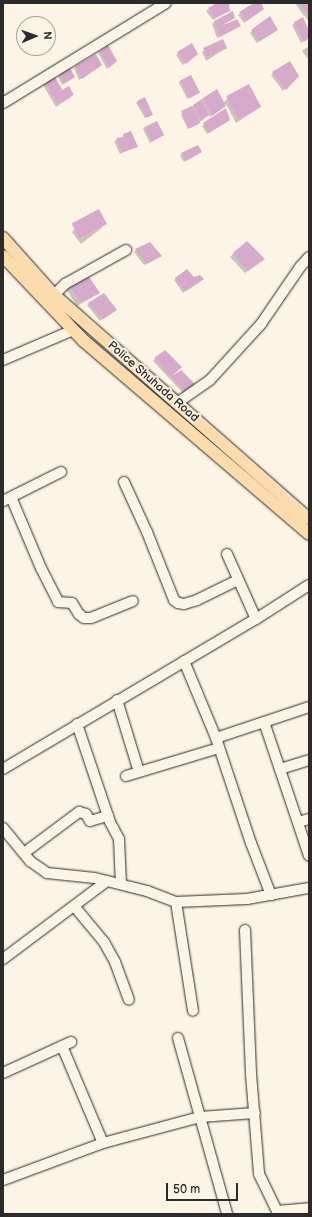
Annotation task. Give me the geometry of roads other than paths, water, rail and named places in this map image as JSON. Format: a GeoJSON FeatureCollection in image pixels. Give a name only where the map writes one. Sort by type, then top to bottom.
{"type":"FeatureCollection","features":[{"type":"Feature","properties":{"kind":"main road","name":"Police Shuhada Road"},"geometry":{"type":"LineString","coordinates":[[3,238],[73,330],[247,474],[309,519]]}},
{"type":"Feature","properties":{"kind":"main road","name":"Police Shuhada Road"},"geometry":{"type":"LineString","coordinates":[[3,256],[50,299],[177,403],[309,534]]}},
{"type":"Feature","properties":{"kind":"street"},"geometry":{"type":"LineString","coordinates":[[3,103],[166,3]]}},
{"type":"Feature","properties":{"kind":"street"},"geometry":{"type":"LineString","coordinates":[[50,299],[65,284],[126,250]]}},
{"type":"Feature","properties":{"kind":"street"},"geometry":{"type":"LineString","coordinates":[[177,403],[210,380],[262,324],[300,267],[309,257]]}},
{"type":"Feature","properties":{"kind":"street"},"geometry":{"type":"LineString","coordinates":[[3,360],[73,330]]}},
{"type":"Feature","properties":{"kind":"street"},"geometry":{"type":"LineString","coordinates":[[61,472],[7,499],[58,602],[72,603],[79,614],[84,618],[91,618],[133,600]]}},
{"type":"Feature","properties":{"kind":"street"},"geometry":{"type":"LineString","coordinates":[[124,482],[147,532],[170,593],[178,603],[197,600],[238,580]]}},
{"type":"Feature","properties":{"kind":"street"},"geometry":{"type":"LineString","coordinates":[[227,554],[256,619]]}},
{"type":"Feature","properties":{"kind":"street"},"geometry":{"type":"LineString","coordinates":[[3,769],[117,700],[256,619],[309,585]]}},
{"type":"Feature","properties":{"kind":"street"},"geometry":{"type":"LineString","coordinates":[[184,661],[218,743],[251,843],[271,896]]}},
{"type":"Feature","properties":{"kind":"street"},"geometry":{"type":"LineString","coordinates":[[117,700],[139,772]]}},
{"type":"Feature","properties":{"kind":"street"},"geometry":{"type":"LineString","coordinates":[[126,776],[218,743],[264,722],[309,707]]}},
{"type":"Feature","properties":{"kind":"street"},"geometry":{"type":"LineString","coordinates":[[264,722],[309,856]]}},
{"type":"Feature","properties":{"kind":"street"},"geometry":{"type":"LineString","coordinates":[[78,724],[108,816],[119,839],[121,884]]}},
{"type":"Feature","properties":{"kind":"street"},"geometry":{"type":"LineString","coordinates":[[280,769],[309,760]]}},
{"type":"Feature","properties":{"kind":"street"},"geometry":{"type":"LineString","coordinates":[[24,853],[79,812],[86,814],[90,821],[108,816]]}},
{"type":"Feature","properties":{"kind":"street"},"geometry":{"type":"LineString","coordinates":[[298,822],[309,819]]}},
{"type":"Feature","properties":{"kind":"street"},"geometry":{"type":"LineString","coordinates":[[3,828],[30,861],[47,873],[95,878],[147,890],[176,902],[247,899],[271,896],[309,888]]}},
{"type":"Feature","properties":{"kind":"street"},"geometry":{"type":"LineString","coordinates":[[3,959],[107,881]]}},
{"type":"Feature","properties":{"kind":"street"},"geometry":{"type":"LineString","coordinates":[[176,902],[192,1011]]}},
{"type":"Feature","properties":{"kind":"street"},"geometry":{"type":"LineString","coordinates":[[74,906],[104,942],[115,962],[129,1000]]}},
{"type":"Feature","properties":{"kind":"street"},"geometry":{"type":"LineString","coordinates":[[245,930],[259,1174],[275,1209],[281,1212],[309,1208]]}},
{"type":"Feature","properties":{"kind":"street"},"geometry":{"type":"LineString","coordinates":[[178,1038],[226,1214]]}},
{"type":"Feature","properties":{"kind":"street"},"geometry":{"type":"LineString","coordinates":[[3,1073],[67,1044],[103,1143]]}},
{"type":"Feature","properties":{"kind":"street"},"geometry":{"type":"LineString","coordinates":[[3,1180],[103,1143],[200,1117],[255,1113]]}}]}
